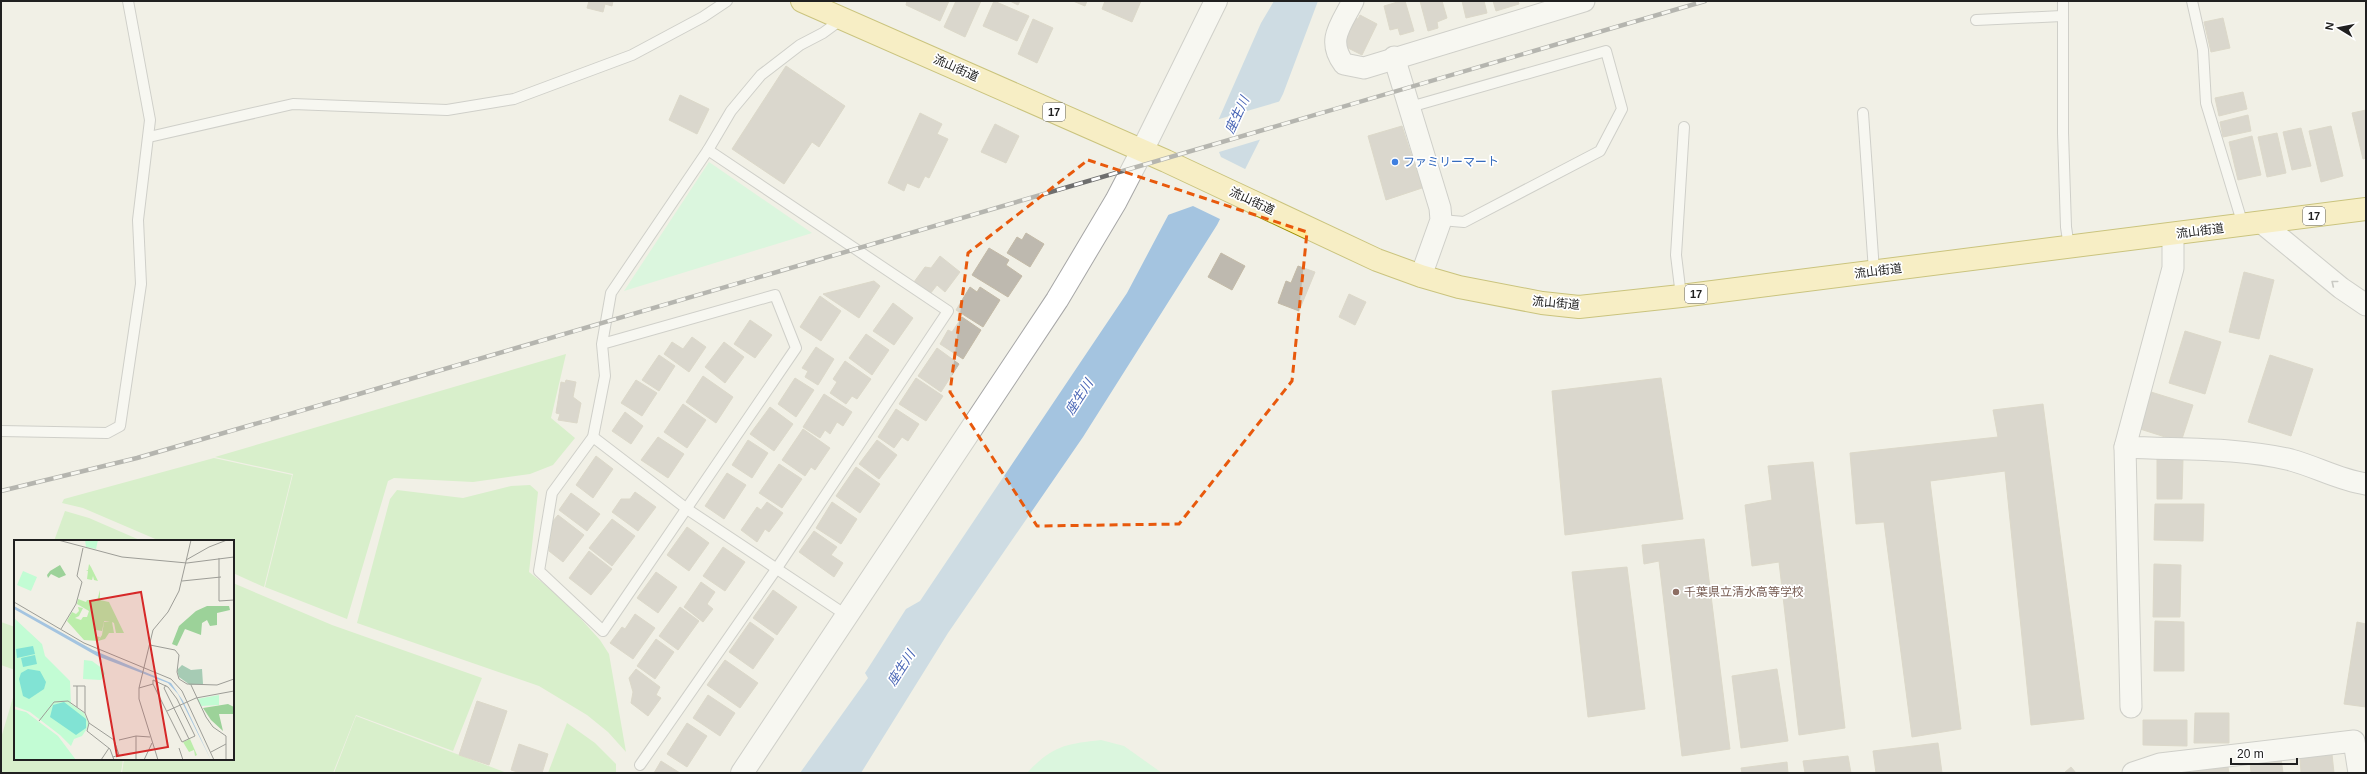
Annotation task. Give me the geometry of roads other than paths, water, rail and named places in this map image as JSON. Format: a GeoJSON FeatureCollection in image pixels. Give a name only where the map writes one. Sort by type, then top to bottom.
{"type":"FeatureCollection","features":[{"type":"Feature","properties":{"kind":"main road","name":"流山街道"},"geometry":{"type":"LineString","coordinates":[[808,2],[1166,161],[1377,260],[1421,276],[1458,287],[1542,304],[1578,307],[1682,296],[2173,235],[2366,209]]}},
{"type":"Feature","properties":{"kind":"street"},"geometry":{"type":"LineString","coordinates":[[742,773],[1057,300],[1116,201],[1216,1]]}},
{"type":"Feature","properties":{"kind":"street"},"geometry":{"type":"LineString","coordinates":[[1353,1],[1334,39],[1335,53],[1344,64],[1364,68],[1394,57],[1584,1]]}},
{"type":"Feature","properties":{"kind":"street"},"geometry":{"type":"LineString","coordinates":[[1394,57],[1440,208],[1441,220],[1421,276]]}},
{"type":"Feature","properties":{"kind":"street"},"geometry":{"type":"LineString","coordinates":[[2253,224],[2366,305]]}},
{"type":"Feature","properties":{"kind":"street"},"geometry":{"type":"LineString","coordinates":[[2130,707],[2125,447],[2173,268],[2173,235]]}},
{"type":"Feature","properties":{"kind":"street"},"geometry":{"type":"LineString","coordinates":[[2125,447],[2253,453],[2292,460],[2347,481],[2366,484]]}},
{"type":"Feature","properties":{"kind":"street"},"geometry":{"type":"LineString","coordinates":[[2133,773],[2160,764],[2354,740],[2359,773]]}},
{"type":"Feature","properties":{"kind":"lane"},"geometry":{"type":"LineString","coordinates":[[1,430],[107,433],[120,426],[141,284],[138,220],[150,120],[128,1]]}},
{"type":"Feature","properties":{"kind":"lane"},"geometry":{"type":"LineString","coordinates":[[149,136],[293,104],[447,110],[514,99],[632,55],[704,17],[727,1]]}},
{"type":"Feature","properties":{"kind":"lane"},"geometry":{"type":"LineString","coordinates":[[2063,1],[2066,227],[2068,247]]}},
{"type":"Feature","properties":{"kind":"lane"},"geometry":{"type":"LineString","coordinates":[[2192,1],[2203,50],[2206,103],[2218,149],[2253,224]]}},
{"type":"Feature","properties":{"kind":"lane"},"geometry":{"type":"LineString","coordinates":[[1976,20],[2062,16]]}},
{"type":"Feature","properties":{"kind":"lane"},"geometry":{"type":"LineString","coordinates":[[602,344],[775,294],[796,348],[603,630],[539,571],[552,493],[593,436],[605,376],[602,344],[611,294],[708,150],[731,112],[761,75],[800,45],[823,33],[843,18]]}},
{"type":"Feature","properties":{"kind":"lane"},"geometry":{"type":"LineString","coordinates":[[1410,107],[1606,51],[1622,109],[1600,151],[1464,222],[1441,220]]}},
{"type":"Feature","properties":{"kind":"lane"},"geometry":{"type":"LineString","coordinates":[[1863,113],[1874,271]]}},
{"type":"Feature","properties":{"kind":"lane"},"geometry":{"type":"LineString","coordinates":[[1682,296],[1676,254],[1684,127]]}},
{"type":"Feature","properties":{"kind":"lane"},"geometry":{"type":"LineString","coordinates":[[640,765],[777,568],[948,310],[708,150]]}},
{"type":"Feature","properties":{"kind":"lane"},"geometry":{"type":"LineString","coordinates":[[593,436],[687,509],[846,615]]}},
{"type":"Feature","properties":{"kind":"water","name":"座生川"},"geometry":{"type":"Polygon","coordinates":[[[1274,1],[1318,1],[1283,94],[1217,225],[1083,437],[948,633],[861,773],[800,773],[868,678],[865,673],[906,609],[920,601],[1127,293],[1217,123],[1261,23],[1274,1]]]}},
{"type":"Feature","properties":{"kind":"railway"},"geometry":{"type":"LineString","coordinates":[[1,491],[137,458],[1705,1]]}},
{"type":"Feature","properties":{"kind":"place","name":"ファミリーマート"},"geometry":{"type":"Point","coordinates":[1395,162]}},
{"type":"Feature","properties":{"kind":"place","name":"千葉県立清水高等学校"},"geometry":{"type":"Point","coordinates":[1676,592]}}]}
